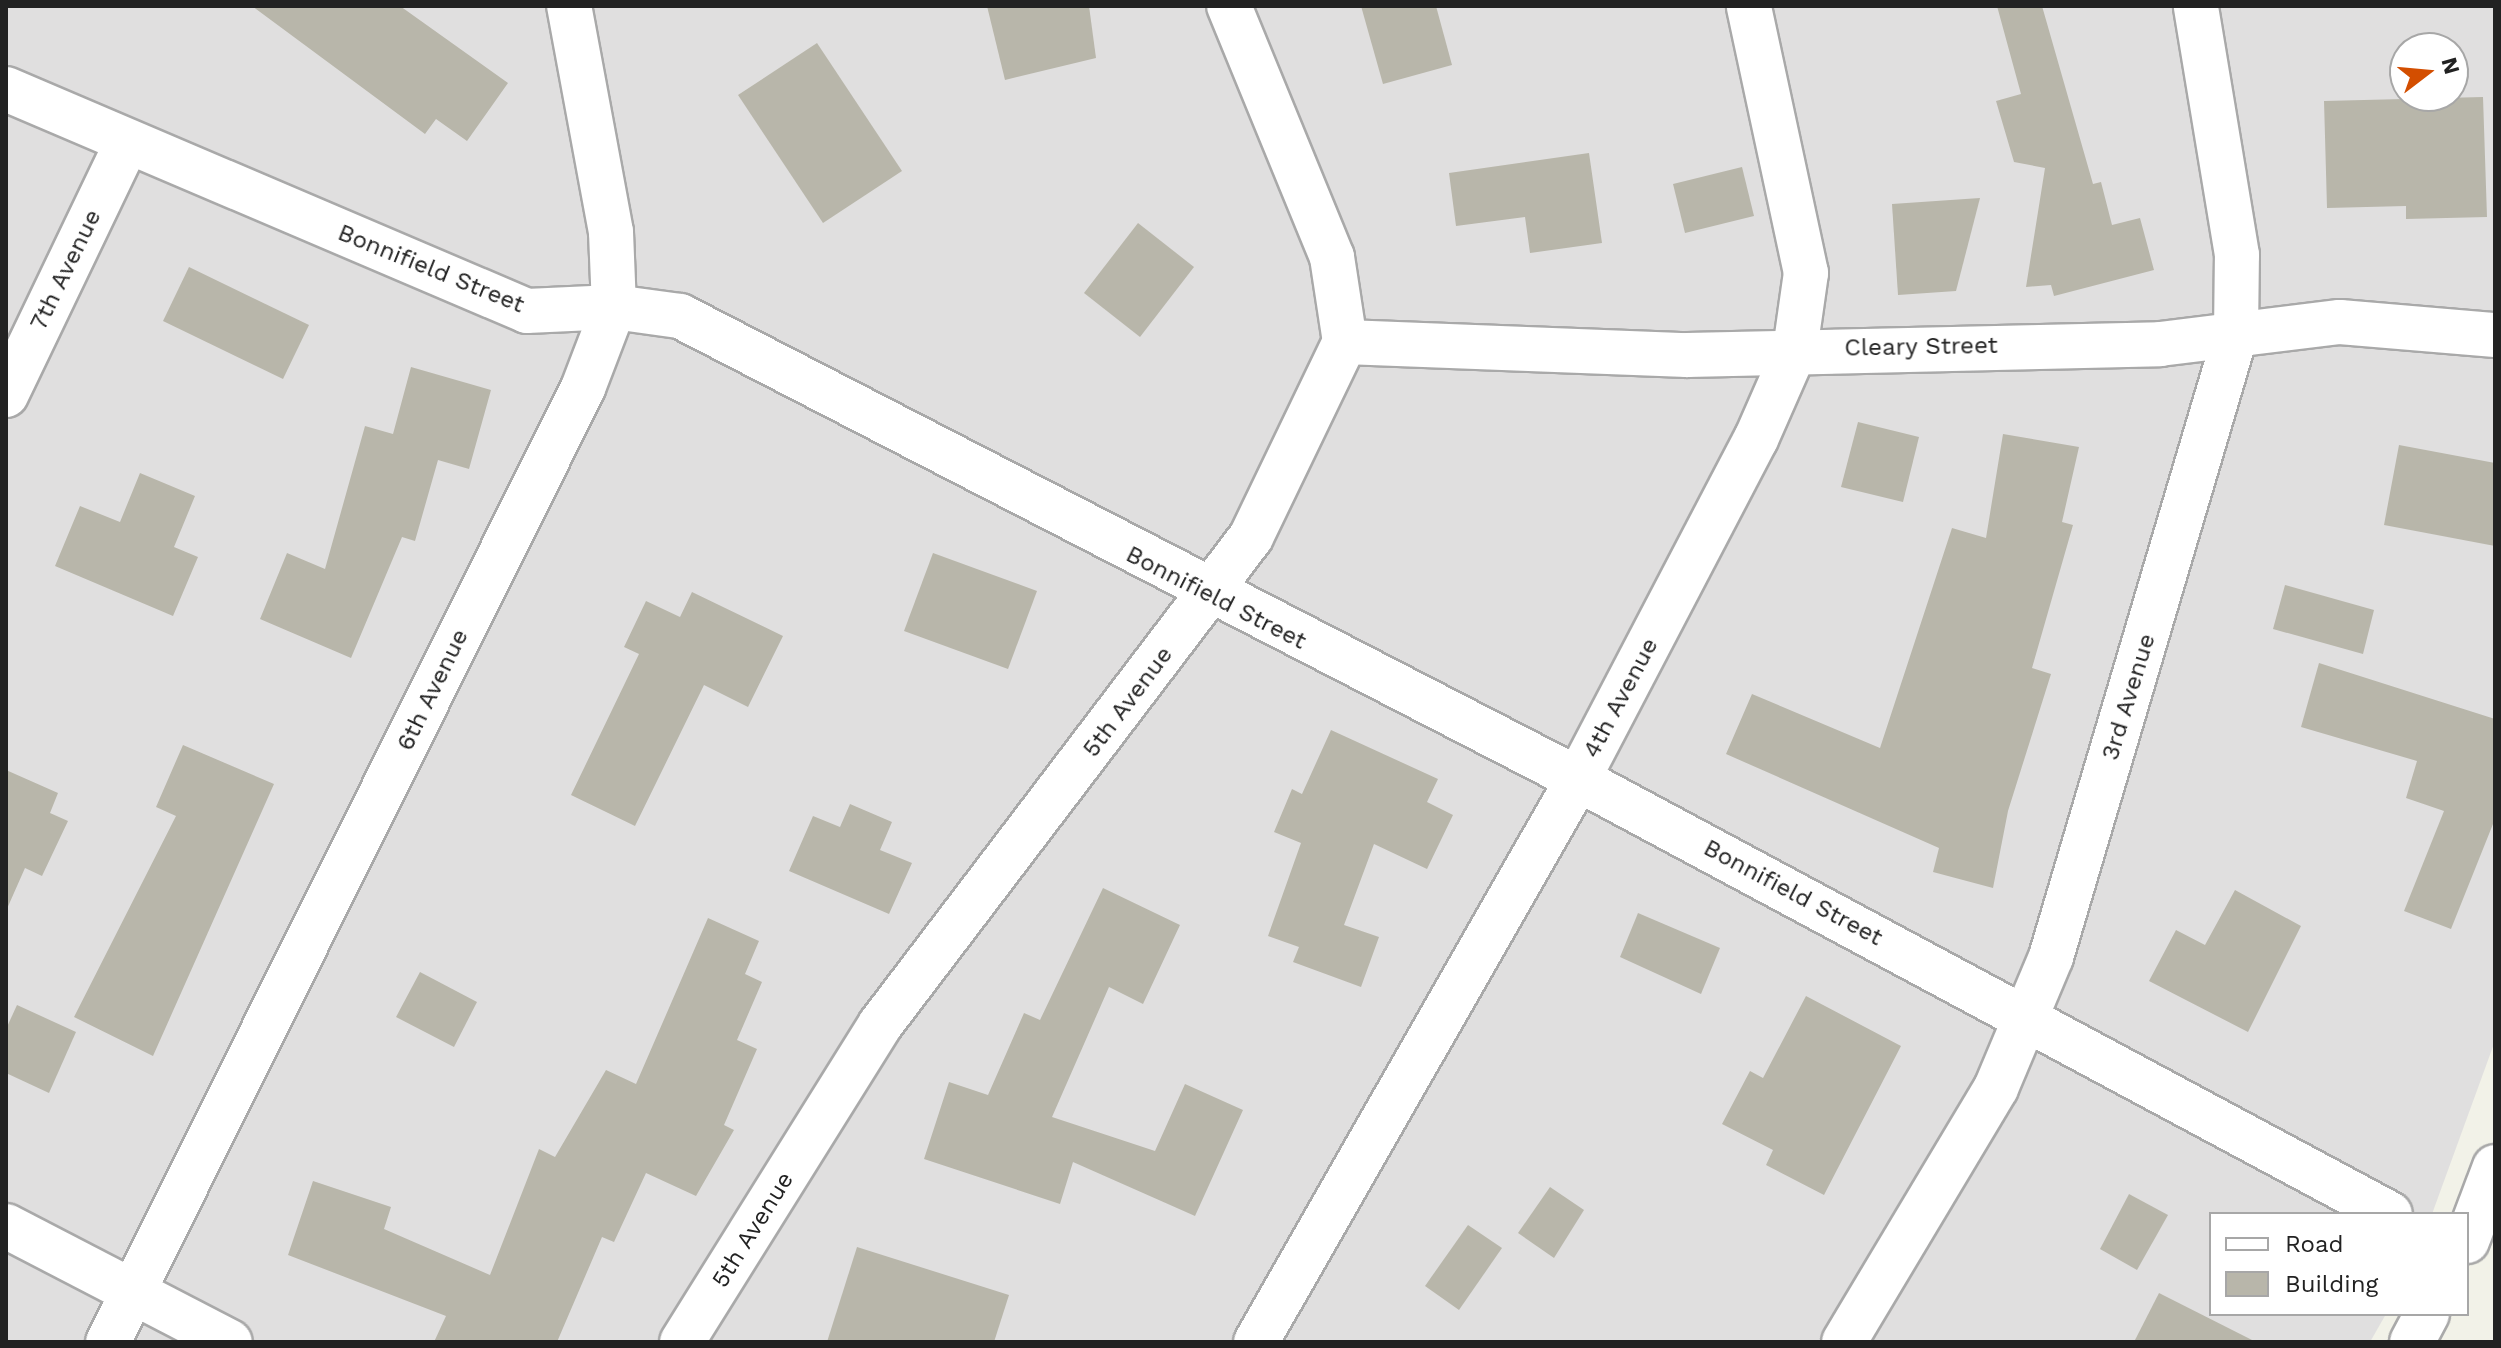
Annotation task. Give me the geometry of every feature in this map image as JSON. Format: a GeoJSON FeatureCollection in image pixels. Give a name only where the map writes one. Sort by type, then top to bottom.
{"type":"FeatureCollection","features":[{"type":"Feature","properties":{"kind":"street","name":"6th Avenue"},"geometry":{"type":"LineString","coordinates":[[108,1342],[583,388],[614,307],[611,232],[569,6]]}},
{"type":"Feature","properties":{"kind":"street"},"geometry":{"type":"LineString","coordinates":[[1229,6],[1332,257],[1345,342]]}},
{"type":"Feature","properties":{"kind":"street","name":"4th Avenue"},"geometry":{"type":"LineString","coordinates":[[1256,1342],[1578,779],[1756,439],[1795,350],[1806,273],[1749,6]]}},
{"type":"Feature","properties":{"kind":"street","name":"3rd Avenue"},"geometry":{"type":"LineString","coordinates":[[1844,1342],[1996,1088],[2027,1015],[2236,333],[2237,255],[2196,6]]}},
{"type":"Feature","properties":{"kind":"street","name":"Bonnifield Street"},"geometry":{"type":"LineString","coordinates":[[6,89],[126,145],[527,311],[614,307],[680,316],[1206,594],[1578,779],[2027,1015],[2386,1212]]}},
{"type":"Feature","properties":{"kind":"street","name":"7th Avenue"},"geometry":{"type":"LineString","coordinates":[[6,395],[126,145]]}},
{"type":"Feature","properties":{"kind":"street","name":"Cleary Street"},"geometry":{"type":"LineString","coordinates":[[1345,342],[1687,355],[1795,350],[2160,344],[2340,322],[2495,335]]}},
{"type":"Feature","properties":{"kind":"street","name":"5th Avenue"},"geometry":{"type":"LineString","coordinates":[[682,1342],[880,1025],[1251,537],[1345,342]]}},
{"type":"Feature","properties":{"kind":"street"},"geometry":{"type":"LineString","coordinates":[[2469,1237],[2495,1167]]}},
{"type":"Feature","properties":{"kind":"street"},"geometry":{"type":"LineString","coordinates":[[6,1226],[230,1342]]}},
{"type":"Feature","properties":{"kind":"street"},"geometry":{"type":"LineString","coordinates":[[2469,1243],[2495,1258]]}},
{"type":"Feature","properties":{"kind":"street"},"geometry":{"type":"LineString","coordinates":[[2412,1342],[2426,1316]]}},
{"type":"Feature","properties":{"kind":"shaded area"},"geometry":{"type":"Polygon","coordinates":[[[6,6],[2495,6],[2495,1041],[2433,1212],[2209,1212],[2209,1316],[2385,1316],[2370,1342],[6,1342],[6,6]]]}},
{"type":"Feature","properties":{"kind":"building"},"geometry":{"type":"Polygon","coordinates":[[[252,6],[400,6],[508,83],[467,141],[436,119],[425,134],[252,6]]]}},
{"type":"Feature","properties":{"kind":"building"},"geometry":{"type":"Polygon","coordinates":[[[987,6],[1089,6],[1096,58],[1005,80],[987,6]]]}},
{"type":"Feature","properties":{"kind":"building"},"geometry":{"type":"Polygon","coordinates":[[[1361,6],[1436,6],[1452,65],[1383,84],[1361,6]]]}},
{"type":"Feature","properties":{"kind":"building"},"geometry":{"type":"Polygon","coordinates":[[[1997,6],[2042,6],[2093,184],[2101,182],[2112,225],[2140,218],[2154,270],[2054,296],[2051,285],[2026,287],[2045,168],[2014,162],[1996,101],[2021,94],[1997,6]]]}},
{"type":"Feature","properties":{"kind":"building"},"geometry":{"type":"Polygon","coordinates":[[[817,43],[902,171],[823,223],[738,95],[817,43]]]}},
{"type":"Feature","properties":{"kind":"building"},"geometry":{"type":"Polygon","coordinates":[[[2469,97],[2483,97],[2487,217],[2406,219],[2406,206],[2327,208],[2324,101],[2389,99],[2389,112],[2469,112],[2469,97]]]}},
{"type":"Feature","properties":{"kind":"building"},"geometry":{"type":"Polygon","coordinates":[[[1589,153],[1602,243],[1530,253],[1525,217],[1456,226],[1449,173],[1589,153]]]}},
{"type":"Feature","properties":{"kind":"building"},"geometry":{"type":"Polygon","coordinates":[[[1742,167],[1754,216],[1685,233],[1673,184],[1742,167]]]}},
{"type":"Feature","properties":{"kind":"building"},"geometry":{"type":"Polygon","coordinates":[[[1980,198],[1956,291],[1898,295],[1892,204],[1980,198]]]}},
{"type":"Feature","properties":{"kind":"building"},"geometry":{"type":"Polygon","coordinates":[[[1138,223],[1194,267],[1140,337],[1084,293],[1138,223]]]}},
{"type":"Feature","properties":{"kind":"building"},"geometry":{"type":"Polygon","coordinates":[[[189,267],[309,325],[283,379],[163,321],[189,267]]]}},
{"type":"Feature","properties":{"kind":"building"},"geometry":{"type":"Polygon","coordinates":[[[411,367],[491,390],[469,469],[438,460],[415,541],[402,537],[351,658],[260,619],[287,553],[325,569],[365,426],[393,434],[411,367]]]}},
{"type":"Feature","properties":{"kind":"building"},"geometry":{"type":"Polygon","coordinates":[[[1858,422],[1919,437],[1903,502],[1841,487],[1858,422]]]}},
{"type":"Feature","properties":{"kind":"building"},"geometry":{"type":"Polygon","coordinates":[[[2003,434],[2079,447],[2062,522],[2073,525],[2032,668],[2051,674],[2008,811],[1993,888],[1933,872],[1939,848],[1726,754],[1752,694],[1880,748],[1952,528],[1986,538],[2003,434]]]}},
{"type":"Feature","properties":{"kind":"building"},"geometry":{"type":"Polygon","coordinates":[[[2399,445],[2495,463],[2495,546],[2384,525],[2399,445]]]}},
{"type":"Feature","properties":{"kind":"building"},"geometry":{"type":"Polygon","coordinates":[[[140,473],[195,496],[174,547],[198,557],[173,616],[55,566],[80,506],[120,522],[140,473]]]}},
{"type":"Feature","properties":{"kind":"building"},"geometry":{"type":"Polygon","coordinates":[[[933,553],[1037,591],[1008,669],[904,631],[933,553]]]}},
{"type":"Feature","properties":{"kind":"building"},"geometry":{"type":"Polygon","coordinates":[[[2285,585],[2374,610],[2363,654],[2273,629],[2285,585]]]}},
{"type":"Feature","properties":{"kind":"building"},"geometry":{"type":"Polygon","coordinates":[[[692,592],[783,636],[748,707],[704,685],[635,826],[571,795],[639,654],[624,647],[646,601],[680,617],[692,592]]]}},
{"type":"Feature","properties":{"kind":"building"},"geometry":{"type":"Polygon","coordinates":[[[2319,663],[2495,719],[2495,819],[2451,929],[2404,911],[2444,811],[2406,798],[2417,761],[2301,727],[2319,663]]]}},
{"type":"Feature","properties":{"kind":"building"},"geometry":{"type":"Polygon","coordinates":[[[1331,730],[1438,779],[1427,802],[1453,815],[1427,869],[1374,844],[1344,925],[1379,937],[1361,987],[1293,962],[1299,947],[1268,936],[1301,843],[1274,832],[1292,789],[1302,794],[1331,730]]]}},
{"type":"Feature","properties":{"kind":"building"},"geometry":{"type":"Polygon","coordinates":[[[183,745],[274,784],[153,1056],[74,1017],[176,816],[156,807],[183,745]]]}},
{"type":"Feature","properties":{"kind":"building"},"geometry":{"type":"Polygon","coordinates":[[[6,770],[58,793],[50,813],[68,821],[42,876],[25,868],[6,911],[6,770]]]}},
{"type":"Feature","properties":{"kind":"building"},"geometry":{"type":"Polygon","coordinates":[[[850,804],[892,822],[880,850],[912,863],[889,914],[789,871],[813,816],[840,827],[850,804]]]}},
{"type":"Feature","properties":{"kind":"building"},"geometry":{"type":"Polygon","coordinates":[[[1103,888],[1180,925],[1143,1004],[1109,987],[1052,1117],[1155,1151],[1185,1084],[1243,1110],[1195,1216],[1073,1162],[1060,1204],[924,1159],[949,1082],[988,1095],[1024,1013],[1040,1020],[1103,888]]]}},
{"type":"Feature","properties":{"kind":"building"},"geometry":{"type":"Polygon","coordinates":[[[2235,890],[2301,926],[2248,1032],[2149,981],[2176,930],[2205,945],[2235,890]]]}},
{"type":"Feature","properties":{"kind":"building"},"geometry":{"type":"Polygon","coordinates":[[[1638,913],[1720,948],[1701,994],[1620,957],[1638,913]]]}},
{"type":"Feature","properties":{"kind":"building"},"geometry":{"type":"Polygon","coordinates":[[[708,918],[759,941],[745,974],[762,982],[737,1040],[757,1049],[724,1125],[734,1130],[696,1196],[646,1173],[614,1242],[602,1237],[557,1342],[434,1342],[446,1316],[288,1255],[313,1181],[391,1207],[384,1229],[490,1275],[539,1149],[555,1157],[606,1070],[636,1084],[708,918]]]}},
{"type":"Feature","properties":{"kind":"building"},"geometry":{"type":"Polygon","coordinates":[[[420,972],[477,1002],[454,1047],[396,1017],[420,972]]]}},
{"type":"Feature","properties":{"kind":"building"},"geometry":{"type":"Polygon","coordinates":[[[1806,996],[1901,1046],[1824,1195],[1766,1165],[1773,1150],[1722,1124],[1750,1071],[1763,1078],[1806,996]]]}},
{"type":"Feature","properties":{"kind":"building"},"geometry":{"type":"Polygon","coordinates":[[[17,1005],[76,1032],[49,1093],[6,1073],[6,1029],[17,1005]]]}},
{"type":"Feature","properties":{"kind":"building"},"geometry":{"type":"Polygon","coordinates":[[[1550,1187],[1584,1210],[1554,1258],[1518,1233],[1550,1187]]]}},
{"type":"Feature","properties":{"kind":"building"},"geometry":{"type":"Polygon","coordinates":[[[2129,1194],[2168,1215],[2137,1270],[2100,1249],[2129,1194]]]}},
{"type":"Feature","properties":{"kind":"building"},"geometry":{"type":"Polygon","coordinates":[[[1468,1225],[1502,1248],[1459,1310],[1425,1286],[1468,1225]]]}},
{"type":"Feature","properties":{"kind":"building"},"geometry":{"type":"Polygon","coordinates":[[[857,1247],[1009,1295],[994,1342],[827,1342],[857,1247]]]}},
{"type":"Feature","properties":{"kind":"building"},"geometry":{"type":"Polygon","coordinates":[[[2159,1293],[2256,1342],[2134,1342],[2159,1293]]]}}]}
